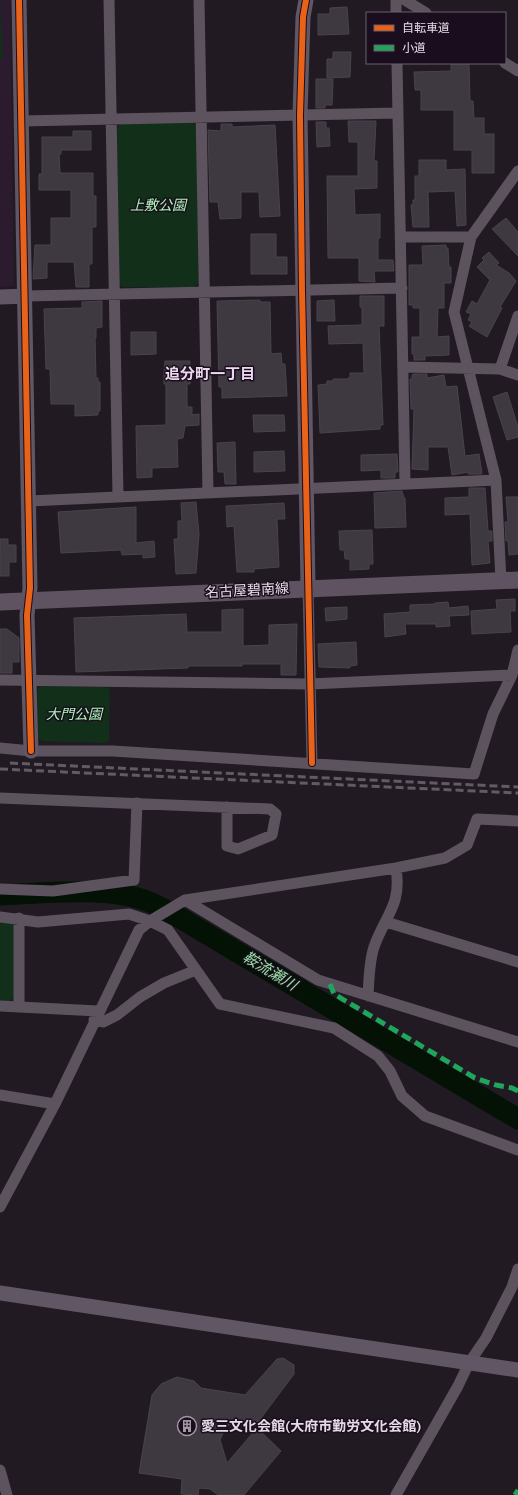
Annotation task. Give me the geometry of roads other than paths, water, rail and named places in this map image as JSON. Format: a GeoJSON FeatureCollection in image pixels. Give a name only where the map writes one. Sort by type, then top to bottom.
{"type":"FeatureCollection","features":[{"type":"Feature","properties":{"kind":"main road","name":"名古屋碧南線"},"geometry":{"type":"LineString","coordinates":[[0,602],[308,587],[518,580]]}},
{"type":"Feature","properties":{"kind":"street"},"geometry":{"type":"LineString","coordinates":[[19,0],[26,296],[29,501],[29,601],[27,614],[30,751]]}},
{"type":"Feature","properties":{"kind":"street"},"geometry":{"type":"LineString","coordinates":[[109,0],[118,496]]}},
{"type":"Feature","properties":{"kind":"street"},"geometry":{"type":"LineString","coordinates":[[199,0],[208,493]]}},
{"type":"Feature","properties":{"kind":"street"},"geometry":{"type":"LineString","coordinates":[[306,0],[303,17],[300,115],[305,488],[312,763]]}},
{"type":"Feature","properties":{"kind":"street"},"geometry":{"type":"LineString","coordinates":[[396,0],[396,12]]}},
{"type":"Feature","properties":{"kind":"street"},"geometry":{"type":"LineString","coordinates":[[405,0],[424,12]]}},
{"type":"Feature","properties":{"kind":"street"},"geometry":{"type":"LineString","coordinates":[[397,64],[404,367],[405,483]]}},
{"type":"Feature","properties":{"kind":"street"},"geometry":{"type":"LineString","coordinates":[[506,64],[518,71]]}},
{"type":"Feature","properties":{"kind":"street"},"geometry":{"type":"LineString","coordinates":[[22,120],[398,113]]}},
{"type":"Feature","properties":{"kind":"street"},"geometry":{"type":"LineString","coordinates":[[501,581],[496,480],[454,312],[471,237],[518,171]]}},
{"type":"Feature","properties":{"kind":"street"},"geometry":{"type":"LineString","coordinates":[[401,237],[471,237]]}},
{"type":"Feature","properties":{"kind":"street"},"geometry":{"type":"LineString","coordinates":[[0,297],[402,288]]}},
{"type":"Feature","properties":{"kind":"street"},"geometry":{"type":"LineString","coordinates":[[500,369],[518,316]]}},
{"type":"Feature","properties":{"kind":"street"},"geometry":{"type":"LineString","coordinates":[[404,367],[468,367],[500,369],[518,375]]}},
{"type":"Feature","properties":{"kind":"street"},"geometry":{"type":"LineString","coordinates":[[29,501],[496,480]]}},
{"type":"Feature","properties":{"kind":"street"},"geometry":{"type":"LineString","coordinates":[[0,748],[30,751],[113,751],[474,774],[493,714],[512,675],[518,650]]}},
{"type":"Feature","properties":{"kind":"street"},"geometry":{"type":"LineString","coordinates":[[0,680],[310,684],[512,675]]}},
{"type":"Feature","properties":{"kind":"street"},"geometry":{"type":"LineString","coordinates":[[0,798],[138,803],[227,807],[270,809],[276,814],[272,835],[238,849],[227,846],[227,807]]}},
{"type":"Feature","properties":{"kind":"street"},"geometry":{"type":"LineString","coordinates":[[0,889],[53,891],[134,880],[138,803]]}},
{"type":"Feature","properties":{"kind":"street"},"geometry":{"type":"LineString","coordinates":[[0,1207],[5,1190],[55,1104],[96,1016],[139,930],[150,921],[183,901],[396,868],[446,858],[467,845],[477,819],[518,821]]}},
{"type":"Feature","properties":{"kind":"street"},"geometry":{"type":"LineString","coordinates":[[368,996],[374,948],[394,908],[398,881],[396,868]]}},
{"type":"Feature","properties":{"kind":"street"},"geometry":{"type":"LineString","coordinates":[[183,901],[242,932],[318,980],[518,1042]]}},
{"type":"Feature","properties":{"kind":"street"},"geometry":{"type":"LineString","coordinates":[[0,917],[19,918],[38,922],[129,914],[150,921],[168,930],[220,1004],[334,1028],[378,1056],[390,1071],[402,1096],[425,1116],[518,1150]]}},
{"type":"Feature","properties":{"kind":"street"},"geometry":{"type":"LineString","coordinates":[[19,918],[19,1007]]}},
{"type":"Feature","properties":{"kind":"street"},"geometry":{"type":"LineString","coordinates":[[386,922],[518,962]]}},
{"type":"Feature","properties":{"kind":"street"},"geometry":{"type":"LineString","coordinates":[[0,1006],[96,1016],[103,1022],[117,1015],[140,997],[164,984],[196,970]]}},
{"type":"Feature","properties":{"kind":"street"},"geometry":{"type":"LineString","coordinates":[[0,1095],[55,1104]]}},
{"type":"Feature","properties":{"kind":"street"},"geometry":{"type":"LineString","coordinates":[[396,1495],[469,1364],[486,1338],[512,1287],[518,1269]]}},
{"type":"Feature","properties":{"kind":"street"},"geometry":{"type":"LineString","coordinates":[[0,1293],[469,1364],[518,1370]]}},
{"type":"Feature","properties":{"kind":"street"},"geometry":{"type":"LineString","coordinates":[[0,1470],[7,1495]]}},
{"type":"Feature","properties":{"kind":"waterway","name":"鞍流瀬川"},"geometry":{"type":"LineString","coordinates":[[0,895],[55,892],[94,892],[131,896],[147,901],[175,915],[518,1119]]}},
{"type":"Feature","properties":{"kind":"railway"},"geometry":{"type":"LineString","coordinates":[[10,763],[518,787]]}},
{"type":"Feature","properties":{"kind":"railway"},"geometry":{"type":"LineString","coordinates":[[0,769],[518,793]]}},
{"type":"Feature","properties":{"kind":"place","name":"愛三文化会館(大府市勤労文化会館)"},"geometry":{"type":"Point","coordinates":[187,1426]}},
{"type":"Feature","properties":{"kind":"district","name":"追分町一丁目"},"geometry":{"type":"Point","coordinates":[210,374]}},
{"type":"Feature","properties":{"kind":"park label","name":"上敷公園"},"geometry":{"type":"Point","coordinates":[158,205]}},
{"type":"Feature","properties":{"kind":"park label","name":"大門公園"},"geometry":{"type":"Point","coordinates":[74,714]}}]}
